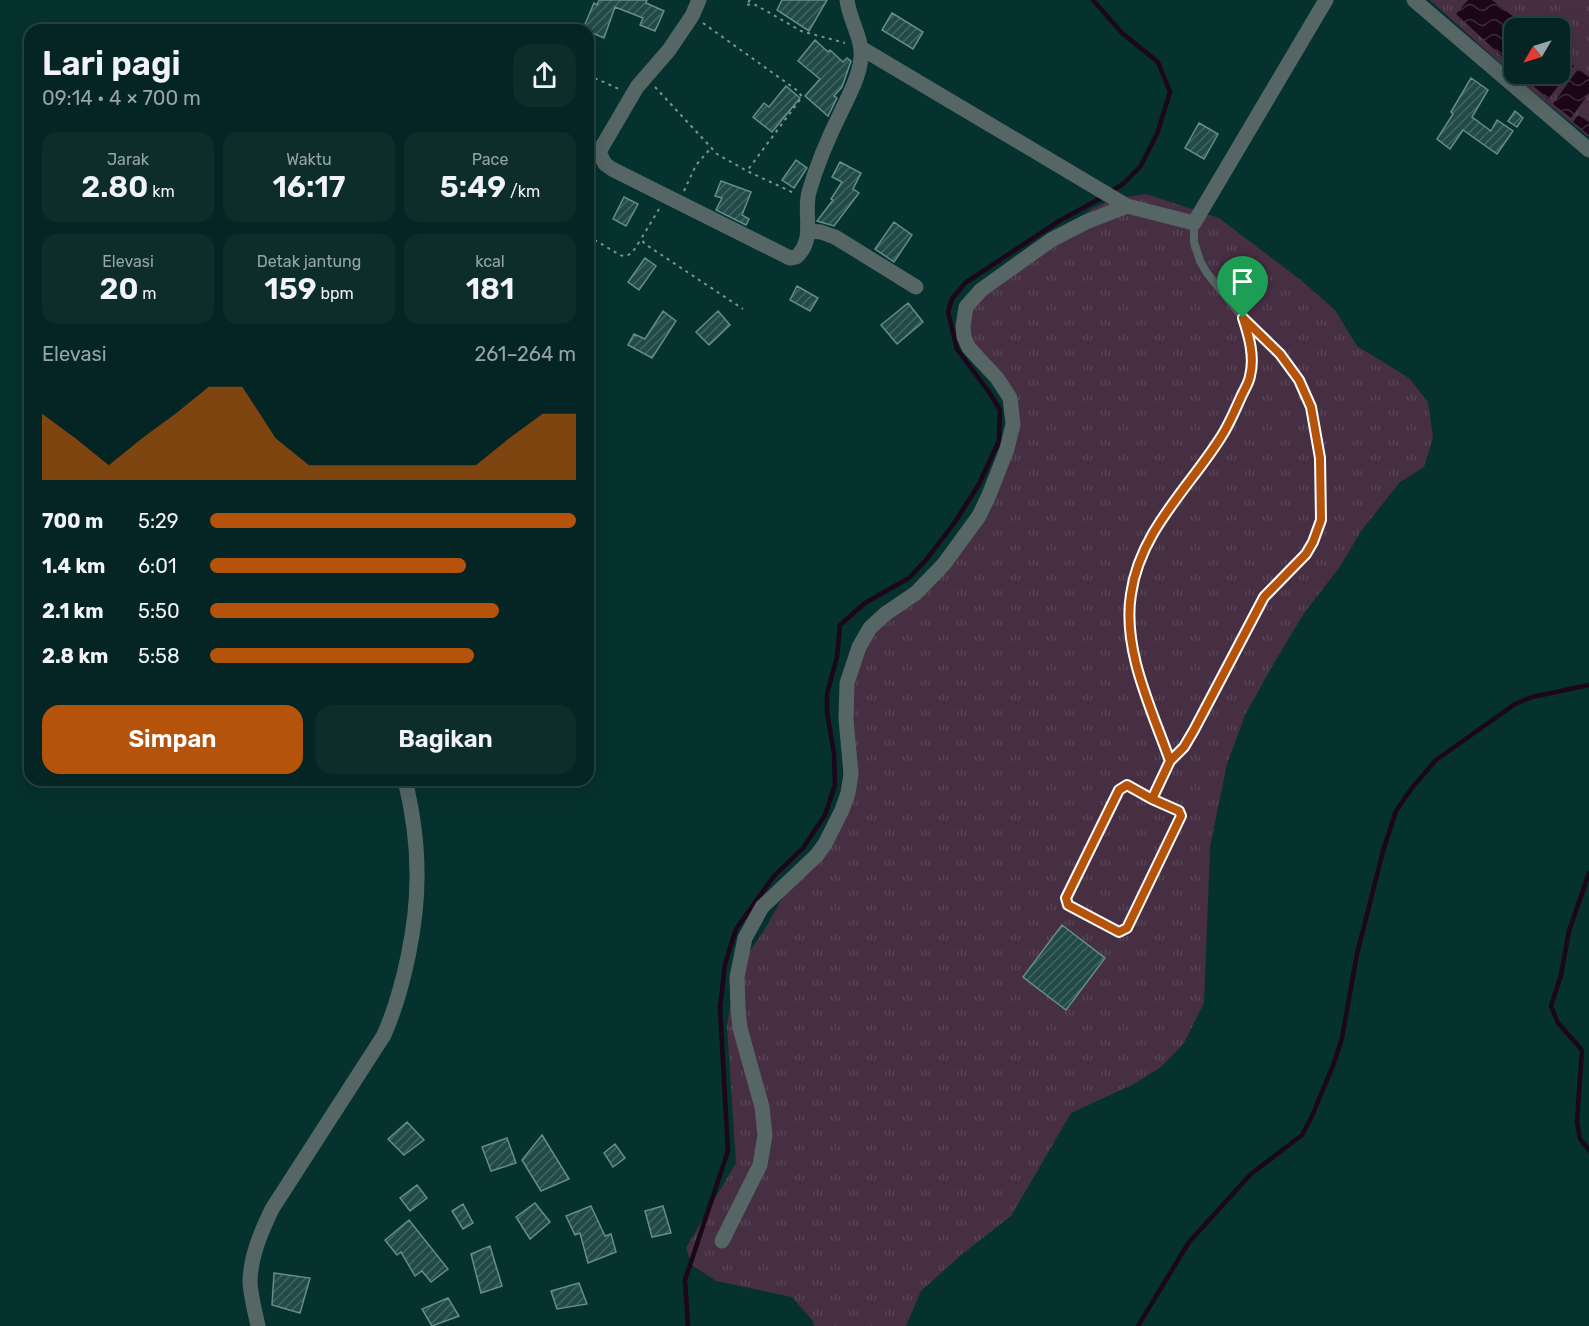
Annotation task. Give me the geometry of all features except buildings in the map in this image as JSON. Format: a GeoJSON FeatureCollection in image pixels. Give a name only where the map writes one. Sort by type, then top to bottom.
{"type":"FeatureCollection","features":[{"type":"Feature","properties":{"kind":"street"},"geometry":{"type":"LineString","coordinates":[[594,148],[645,76],[669,50],[692,16],[699,0]]}},
{"type":"Feature","properties":{"kind":"street"},"geometry":{"type":"LineString","coordinates":[[594,150],[612,169],[790,258],[796,257],[801,253],[809,231],[807,200],[814,175],[858,75],[861,48],[847,0]]}},
{"type":"Feature","properties":{"kind":"street"},"geometry":{"type":"LineString","coordinates":[[861,48],[1116,200],[1194,224],[1326,0]]}},
{"type":"Feature","properties":{"kind":"street"},"geometry":{"type":"LineString","coordinates":[[1414,0],[1589,150]]}},
{"type":"Feature","properties":{"kind":"street"},"geometry":{"type":"LineString","coordinates":[[722,1241],[760,1166],[765,1135],[763,1113],[740,1028],[738,1009],[737,977],[745,938],[762,907],[817,855],[834,829],[842,810],[851,774],[846,719],[847,683],[859,647],[870,628],[885,614],[916,593],[944,564],[979,516],[1007,448],[1013,424],[1010,398],[997,378],[969,348],[964,337],[963,326],[966,307],[981,290],[1050,240],[1086,222],[1116,200]]}},
{"type":"Feature","properties":{"kind":"street"},"geometry":{"type":"LineString","coordinates":[[809,231],[835,237],[916,287]]}},
{"type":"Feature","properties":{"kind":"street"},"geometry":{"type":"LineString","coordinates":[[258,1326],[250,1279],[260,1233],[272,1209],[384,1035],[394,1008],[409,952],[418,876],[406,786]]}},
{"type":"Feature","properties":{"kind":"lane"},"geometry":{"type":"LineString","coordinates":[[1152,799],[1170,761],[1184,747],[1264,597],[1306,554],[1321,520],[1320,458],[1311,407],[1299,380],[1280,354],[1243,318],[1220,291],[1200,261],[1194,242],[1194,224]]}},
{"type":"Feature","properties":{"kind":"lane"},"geometry":{"type":"LineString","coordinates":[[1170,761],[1139,671],[1131,628],[1131,594],[1149,539],[1221,437],[1250,375],[1252,355],[1243,318]]}},
{"type":"Feature","properties":{"kind":"lane"},"geometry":{"type":"LineString","coordinates":[[1127,785],[1152,799],[1179,811],[1180,820],[1127,928],[1119,932],[1068,905],[1066,898],[1119,790],[1127,785]]}},
{"type":"Feature","properties":{"kind":"path"},"geometry":{"type":"LineString","coordinates":[[749,1],[746,6],[754,4],[801,31],[861,48]]}},
{"type":"Feature","properties":{"kind":"path"},"geometry":{"type":"LineString","coordinates":[[692,16],[798,91],[802,97],[747,171]]}},
{"type":"Feature","properties":{"kind":"path"},"geometry":{"type":"LineString","coordinates":[[645,76],[717,154],[807,200]]}},
{"type":"Feature","properties":{"kind":"path"},"geometry":{"type":"LineString","coordinates":[[594,78],[632,95]]}},
{"type":"Feature","properties":{"kind":"path"},"geometry":{"type":"LineString","coordinates":[[594,239],[626,257],[630,255],[642,234],[674,199],[696,165],[711,148]]}},
{"type":"Feature","properties":{"kind":"path"},"geometry":{"type":"LineString","coordinates":[[641,239],[645,244],[743,309]]}},
{"type":"Feature","properties":{"kind":"green space"},"geometry":{"type":"Polygon","coordinates":[[[1430,0],[1589,0],[1589,137],[1523,84],[1570,84],[1570,18],[1504,18],[1504,67],[1430,0]]]}},
{"type":"Feature","properties":{"kind":"green space"},"geometry":{"type":"Polygon","coordinates":[[[1146,194],[1219,218],[1302,281],[1335,310],[1357,346],[1409,378],[1428,402],[1433,438],[1424,467],[1400,482],[1361,531],[1339,568],[1304,613],[1245,715],[1227,764],[1210,847],[1204,1003],[1184,1043],[1161,1067],[1134,1084],[1071,1113],[1011,1216],[961,1255],[921,1291],[906,1326],[814,1326],[813,1321],[792,1297],[716,1281],[692,1265],[686,1248],[736,1163],[727,1026],[736,971],[765,929],[801,864],[841,813],[851,653],[953,556],[999,487],[1015,419],[965,323],[974,294],[1093,208],[1118,198],[1146,194]]]}},
{"type":"Feature","properties":{"kind":"water"},"geometry":{"type":"Polygon","coordinates":[[[1468,0],[1492,0],[1515,18],[1504,18],[1504,58],[1456,14],[1468,0]]]}},
{"type":"Feature","properties":{"kind":"water"},"geometry":{"type":"Polygon","coordinates":[[[1578,69],[1589,77],[1589,93],[1571,118],[1553,104],[1567,84],[1570,84],[1578,69]]]}},
{"type":"Feature","properties":{"kind":"water"},"geometry":{"type":"Polygon","coordinates":[[[1531,84],[1560,84],[1548,99],[1531,84]]]}},
{"type":"Feature","properties":{"kind":"water"},"geometry":{"type":"Polygon","coordinates":[[[1578,115],[1589,122],[1589,135],[1573,122],[1578,115]]]}},
{"type":"Feature","properties":{"kind":"waterway"},"geometry":{"type":"LineString","coordinates":[[1093,0],[1122,33],[1158,62],[1170,92],[1157,134],[1140,167],[1123,184],[1110,192]]}},
{"type":"Feature","properties":{"kind":"waterway"},"geometry":{"type":"LineString","coordinates":[[688,1326],[685,1280],[728,1151],[720,1008],[725,964],[736,929],[774,876],[803,848],[825,815],[835,785],[834,753],[827,712],[827,694],[837,657],[840,625],[865,603],[909,578],[926,560],[955,522],[979,484],[999,441],[1000,410],[957,349],[948,312],[952,299],[965,283],[1059,221],[1103,197]]}},
{"type":"Feature","properties":{"kind":"waterway"},"geometry":{"type":"LineString","coordinates":[[1138,1326],[1189,1242],[1251,1174],[1302,1135],[1312,1116],[1342,1038],[1357,954],[1383,851],[1396,811],[1411,789],[1436,760],[1515,704],[1532,697],[1589,685]]}},
{"type":"Feature","properties":{"kind":"waterway"},"geometry":{"type":"LineString","coordinates":[[1589,873],[1569,931],[1561,975],[1551,1006],[1558,1023],[1582,1050],[1577,1121],[1580,1139],[1589,1150]]}},
{"type":"Feature","properties":{"kind":"route"},"geometry":{"type":"LineString","coordinates":[[1243,318],[1252,355],[1250,375],[1221,437],[1149,539],[1131,594],[1131,628],[1139,671],[1170,761],[1152,799],[1179,811],[1181,816],[1127,928],[1119,932],[1068,905],[1065,902],[1066,898],[1119,790],[1127,785],[1152,799],[1170,761],[1184,747],[1194,730],[1264,597],[1306,554],[1321,520],[1320,458],[1318,436],[1311,407],[1299,380],[1280,354],[1243,318]]}}]}
